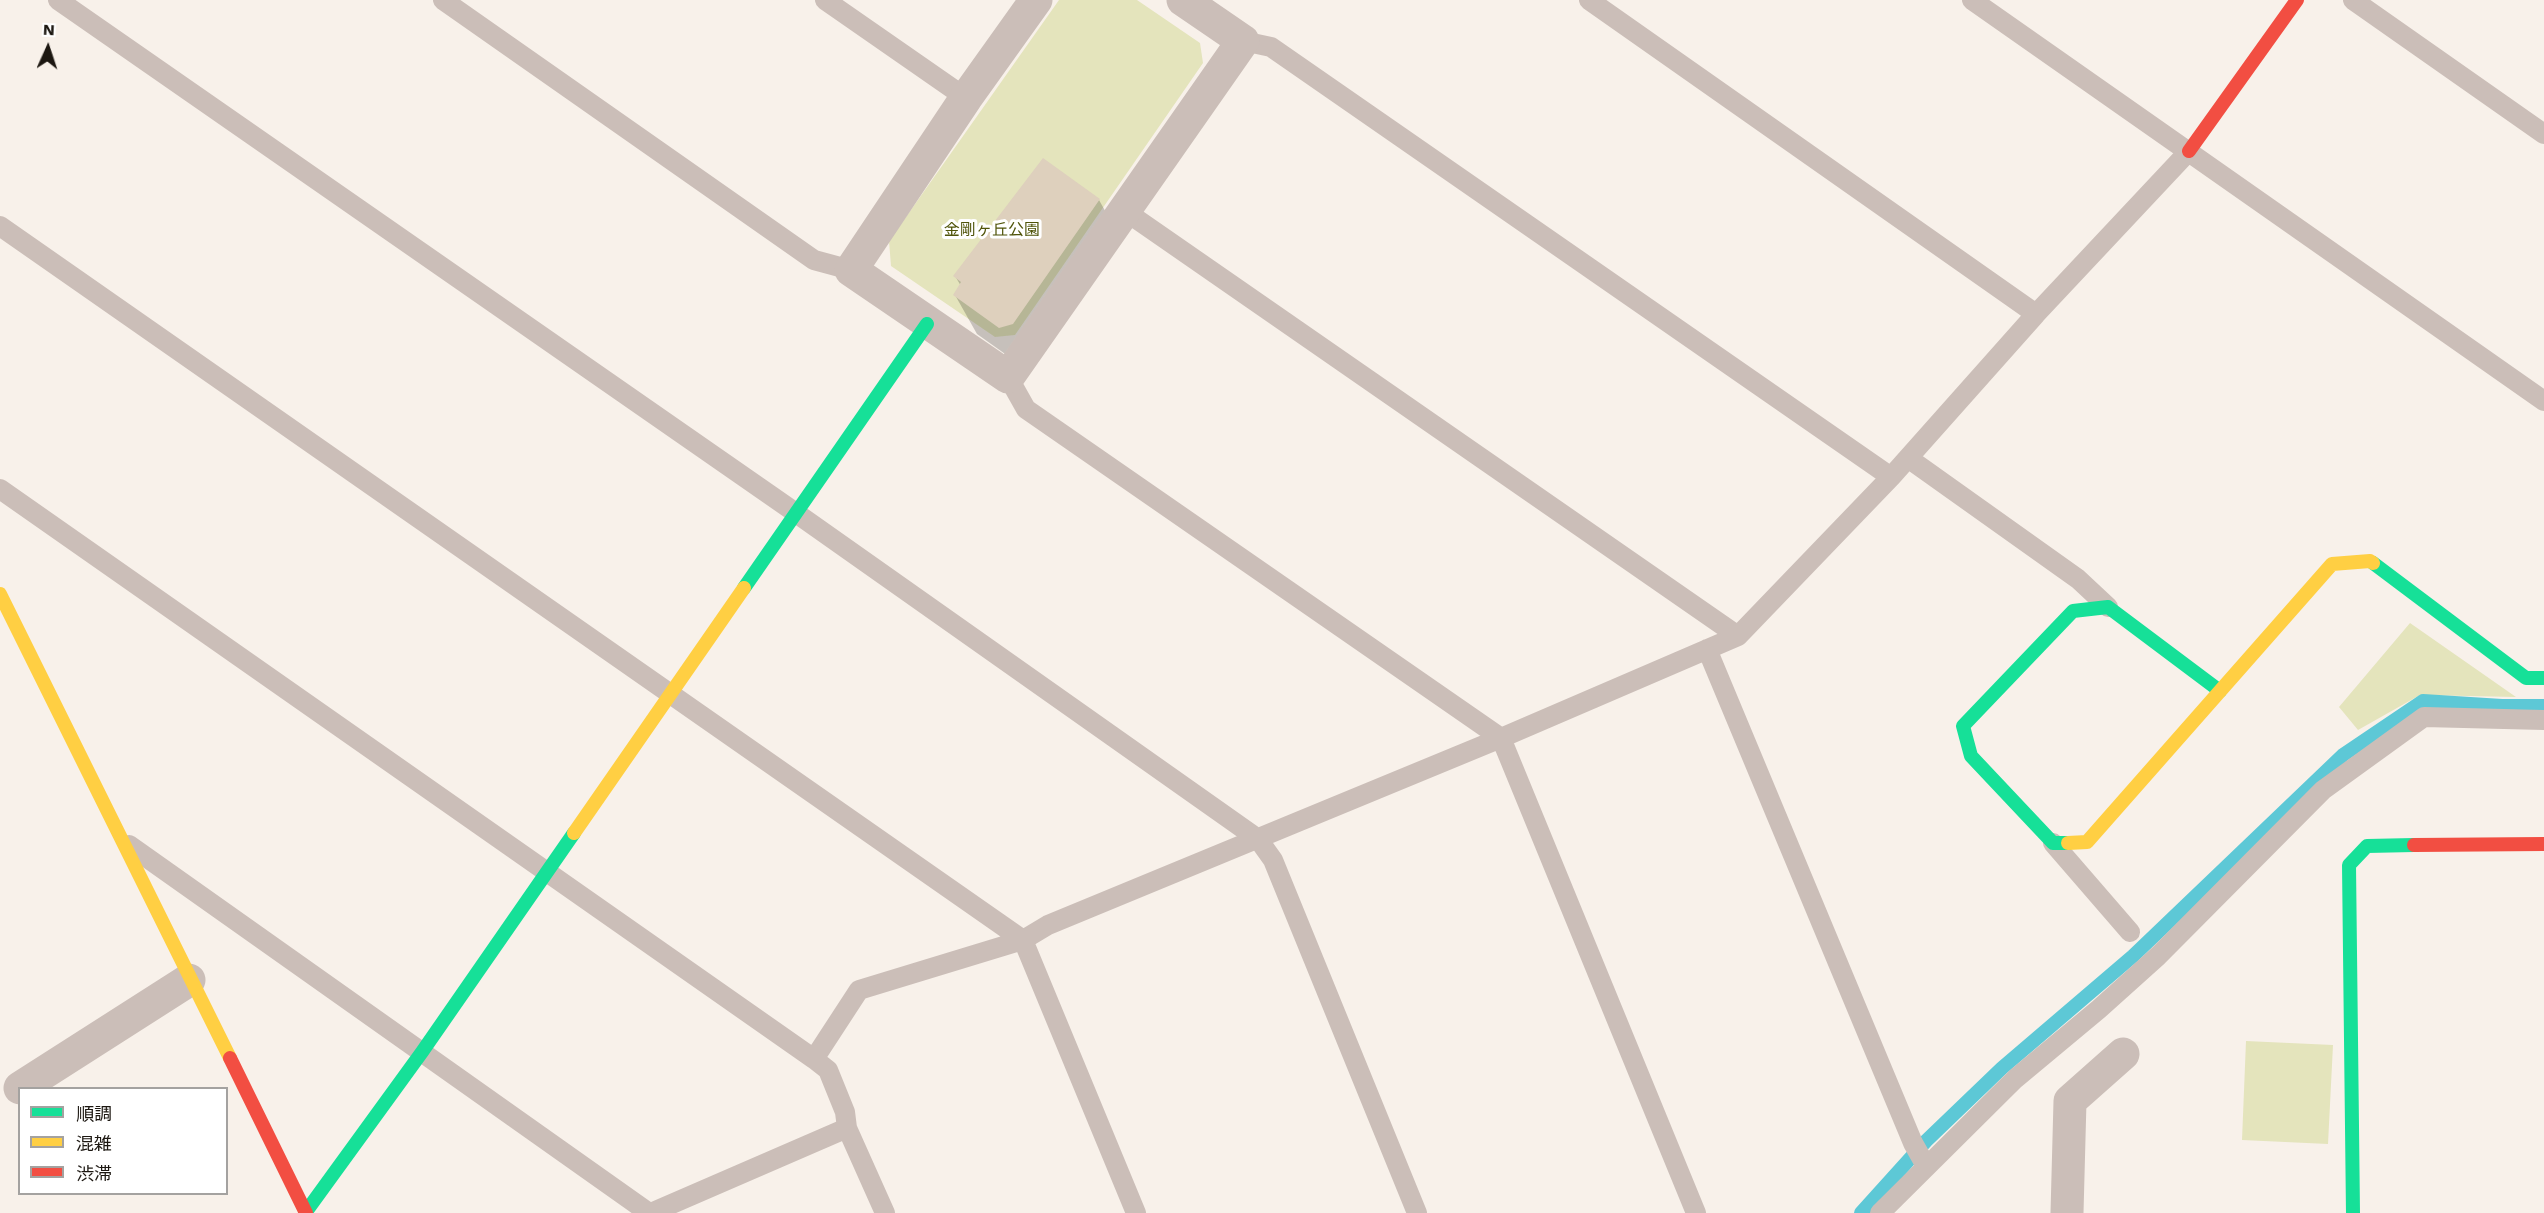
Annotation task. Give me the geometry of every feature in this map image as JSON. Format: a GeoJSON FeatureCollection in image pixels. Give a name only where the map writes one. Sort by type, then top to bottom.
{"type":"FeatureCollection","features":[{"type":"Feature","properties":{"kind":"street"},"geometry":{"type":"LineString","coordinates":[[1036,0],[966,98],[851,270],[927,324],[1008,377],[1243,41],[1183,0]]}},
{"type":"Feature","properties":{"kind":"street"},"geometry":{"type":"LineString","coordinates":[[2189,151],[2297,0]]}},
{"type":"Feature","properties":{"kind":"street"},"geometry":{"type":"LineString","coordinates":[[4,613],[306,1213],[422,1052],[927,324]]}},
{"type":"Feature","properties":{"kind":"street"},"geometry":{"type":"LineString","coordinates":[[2220,691],[2108,607],[2073,611],[1963,726],[1971,756],[2053,843],[2087,842],[2332,564],[2370,561],[2526,678],[2544,678]]}},
{"type":"Feature","properties":{"kind":"street"},"geometry":{"type":"LineString","coordinates":[[2353,1213],[2349,866],[2367,846],[2544,844]]}},
{"type":"Feature","properties":{"kind":"street"},"geometry":{"type":"LineString","coordinates":[[23,1087],[189,980]]}},
{"type":"Feature","properties":{"kind":"street"},"geometry":{"type":"LineString","coordinates":[[2067,1213],[2070,1101],[2123,1054]]}},
{"type":"Feature","properties":{"kind":"street"},"geometry":{"type":"LineString","coordinates":[[0,1102],[18,1090]]}},
{"type":"Feature","properties":{"kind":"lane"},"geometry":{"type":"LineString","coordinates":[[58,0],[796,513],[1258,839],[1273,860],[1417,1213]]}},
{"type":"Feature","properties":{"kind":"lane"},"geometry":{"type":"LineString","coordinates":[[443,0],[814,260],[851,270]]}},
{"type":"Feature","properties":{"kind":"lane"},"geometry":{"type":"LineString","coordinates":[[825,0],[966,98]]}},
{"type":"Feature","properties":{"kind":"lane"},"geometry":{"type":"LineString","coordinates":[[1589,0],[2036,314]]}},
{"type":"Feature","properties":{"kind":"lane"},"geometry":{"type":"LineString","coordinates":[[1972,0],[2544,401]]}},
{"type":"Feature","properties":{"kind":"lane"},"geometry":{"type":"LineString","coordinates":[[2354,0],[2544,134]]}},
{"type":"Feature","properties":{"kind":"lane"},"geometry":{"type":"LineString","coordinates":[[1243,41],[1271,47],[1891,477]]}},
{"type":"Feature","properties":{"kind":"lane"},"geometry":{"type":"LineString","coordinates":[[814,1059],[859,990],[1023,940],[1048,925],[1501,738],[1738,636],[1891,477],[2036,314],[2189,151]]}},
{"type":"Feature","properties":{"kind":"lane"},"geometry":{"type":"LineString","coordinates":[[1125,212],[1738,636]]}},
{"type":"Feature","properties":{"kind":"lane"},"geometry":{"type":"LineString","coordinates":[[0,226],[1023,940],[1136,1213]]}},
{"type":"Feature","properties":{"kind":"lane"},"geometry":{"type":"LineString","coordinates":[[1008,377],[1026,409],[1501,738],[1696,1213]]}},
{"type":"Feature","properties":{"kind":"lane"},"geometry":{"type":"LineString","coordinates":[[1908,458],[2078,579],[2108,607]]}},
{"type":"Feature","properties":{"kind":"lane"},"geometry":{"type":"LineString","coordinates":[[0,489],[828,1070],[845,1112],[847,1128],[885,1213]]}},
{"type":"Feature","properties":{"kind":"lane"},"geometry":{"type":"LineString","coordinates":[[1707,649],[1912,1143],[1926,1166]]}},
{"type":"Feature","properties":{"kind":"lane"},"geometry":{"type":"LineString","coordinates":[[1880,1213],[2015,1079],[2158,956],[2323,790],[2424,717],[2544,720]]}},
{"type":"Feature","properties":{"kind":"lane"},"geometry":{"type":"LineString","coordinates":[[119,838],[650,1213],[847,1128]]}},
{"type":"Feature","properties":{"kind":"lane"},"geometry":{"type":"LineString","coordinates":[[2053,843],[2130,932]]}},
{"type":"Feature","properties":{"kind":"green space","name":"金剛ヶ丘公園"},"geometry":{"type":"Polygon","coordinates":[[[1059,0],[1137,0],[1200,43],[1203,63],[1015,335],[995,337],[891,266],[889,241],[1059,0]]]}},
{"type":"Feature","properties":{"kind":"green space"},"geometry":{"type":"Polygon","coordinates":[[[2410,623],[2516,697],[2420,695],[2358,730],[2339,707],[2410,623]]]}},
{"type":"Feature","properties":{"kind":"green space"},"geometry":{"type":"Polygon","coordinates":[[[2246,1041],[2333,1045],[2328,1144],[2242,1140],[2246,1041]]]}},
{"type":"Feature","properties":{"kind":"building"},"geometry":{"type":"Polygon","coordinates":[[[1043,158],[1100,199],[1013,324],[999,328],[953,295],[961,282],[953,276],[1043,158]]]}},
{"type":"Feature","properties":{"kind":"waterway"},"geometry":{"type":"LineString","coordinates":[[1861,1213],[1926,1141],[2002,1068],[2133,956],[2343,755],[2423,701],[2544,706]]}},
{"type":"Feature","properties":{"kind":"traffic: fast"},"geometry":{"type":"LineString","coordinates":[[744,588],[927,324]]}},
{"type":"Feature","properties":{"kind":"traffic: fast"},"geometry":{"type":"LineString","coordinates":[[2373,563],[2526,678],[2544,678]]}},
{"type":"Feature","properties":{"kind":"traffic: fast"},"geometry":{"type":"LineString","coordinates":[[2068,843],[2053,843],[1971,756],[1963,726],[2073,611],[2108,607],[2220,691]]}},
{"type":"Feature","properties":{"kind":"traffic: fast"},"geometry":{"type":"LineString","coordinates":[[305,1213],[422,1052],[574,833]]}},
{"type":"Feature","properties":{"kind":"traffic: fast"},"geometry":{"type":"LineString","coordinates":[[2353,1213],[2349,865],[2367,846],[2414,845]]}},
{"type":"Feature","properties":{"kind":"traffic: slow"},"geometry":{"type":"LineString","coordinates":[[2068,843],[2087,842],[2332,564],[2370,561],[2373,563]]}},
{"type":"Feature","properties":{"kind":"traffic: slow"},"geometry":{"type":"LineString","coordinates":[[574,833],[744,588]]}},
{"type":"Feature","properties":{"kind":"traffic: slow"},"geometry":{"type":"LineString","coordinates":[[0,594],[230,1058]]}},
{"type":"Feature","properties":{"kind":"traffic: jam"},"geometry":{"type":"LineString","coordinates":[[2189,151],[2297,0]]}},
{"type":"Feature","properties":{"kind":"traffic: jam"},"geometry":{"type":"LineString","coordinates":[[2414,845],[2544,844]]}},
{"type":"Feature","properties":{"kind":"traffic: jam"},"geometry":{"type":"LineString","coordinates":[[230,1058],[306,1213]]}}]}
